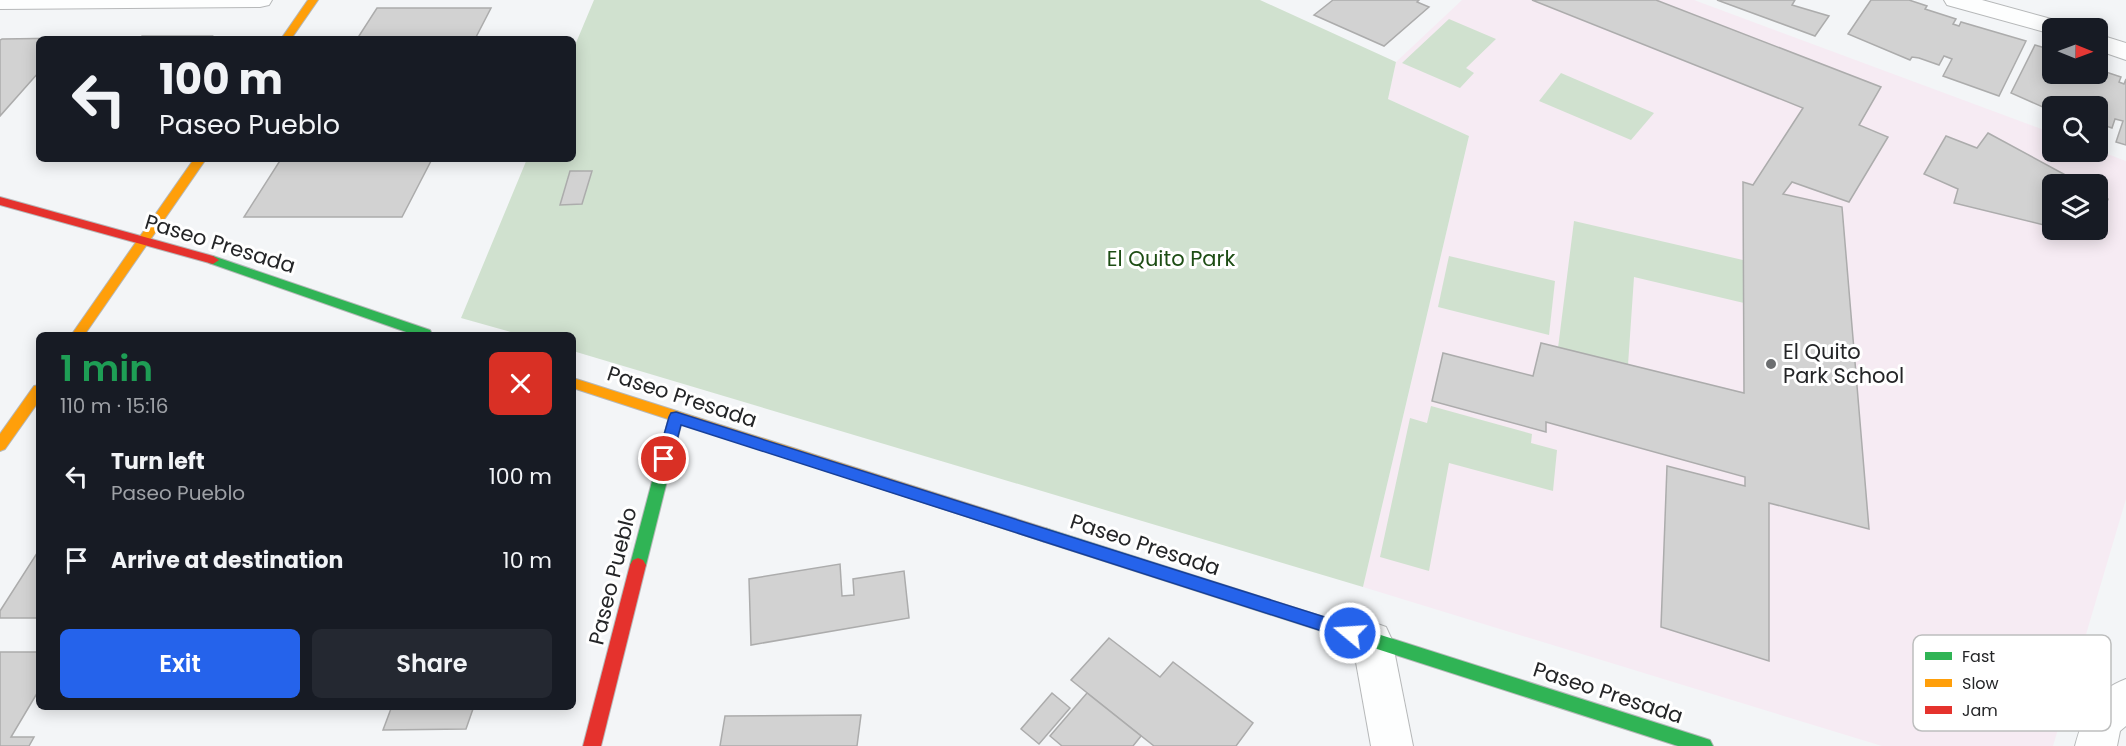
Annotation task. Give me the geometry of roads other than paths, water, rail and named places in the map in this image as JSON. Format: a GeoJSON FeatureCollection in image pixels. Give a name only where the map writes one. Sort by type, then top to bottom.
{"type":"FeatureCollection","features":[{"type":"Feature","properties":{"kind":"street"},"geometry":{"type":"LineString","coordinates":[[0,20],[8,2],[260,0]]}},
{"type":"Feature","properties":{"kind":"street"},"geometry":{"type":"LineString","coordinates":[[288,36],[313,0]]}},
{"type":"Feature","properties":{"kind":"street"},"geometry":{"type":"LineString","coordinates":[[1956,0],[1996,13],[2024,17],[2042,23]]}},
{"type":"Feature","properties":{"kind":"street"},"geometry":{"type":"LineString","coordinates":[[2108,46],[2126,52]]}},
{"type":"Feature","properties":{"kind":"street"},"geometry":{"type":"LineString","coordinates":[[79,332],[198,162]]}},
{"type":"Feature","properties":{"kind":"street","name":"Paseo Presada"},"geometry":{"type":"LineString","coordinates":[[0,201],[142,242],[208,258],[419,332]]}},
{"type":"Feature","properties":{"kind":"street","name":"Paseo Presada"},"geometry":{"type":"LineString","coordinates":[[576,384],[1704,746]]}},
{"type":"Feature","properties":{"kind":"street"},"geometry":{"type":"LineString","coordinates":[[0,445],[36,394]]}},
{"type":"Feature","properties":{"kind":"street","name":"Paseo Pueblo"},"geometry":{"type":"LineString","coordinates":[[592,746],[676,417]]}},
{"type":"Feature","properties":{"kind":"street"},"geometry":{"type":"LineString","coordinates":[[1372,640],[1392,746]]}},
{"type":"Feature","properties":{"kind":"street"},"geometry":{"type":"LineString","coordinates":[[2111,712],[2126,698]]}},
{"type":"Feature","properties":{"kind":"street"},"geometry":{"type":"LineString","coordinates":[[2096,746],[2100,731]]}},
{"type":"Feature","properties":{"kind":"place","name":"El Quito Park School"},"geometry":{"type":"Point","coordinates":[1771,364]}},
{"type":"Feature","properties":{"kind":"park label","name":"El Quito Park"},"geometry":{"type":"Point","coordinates":[1171,259]}}]}
